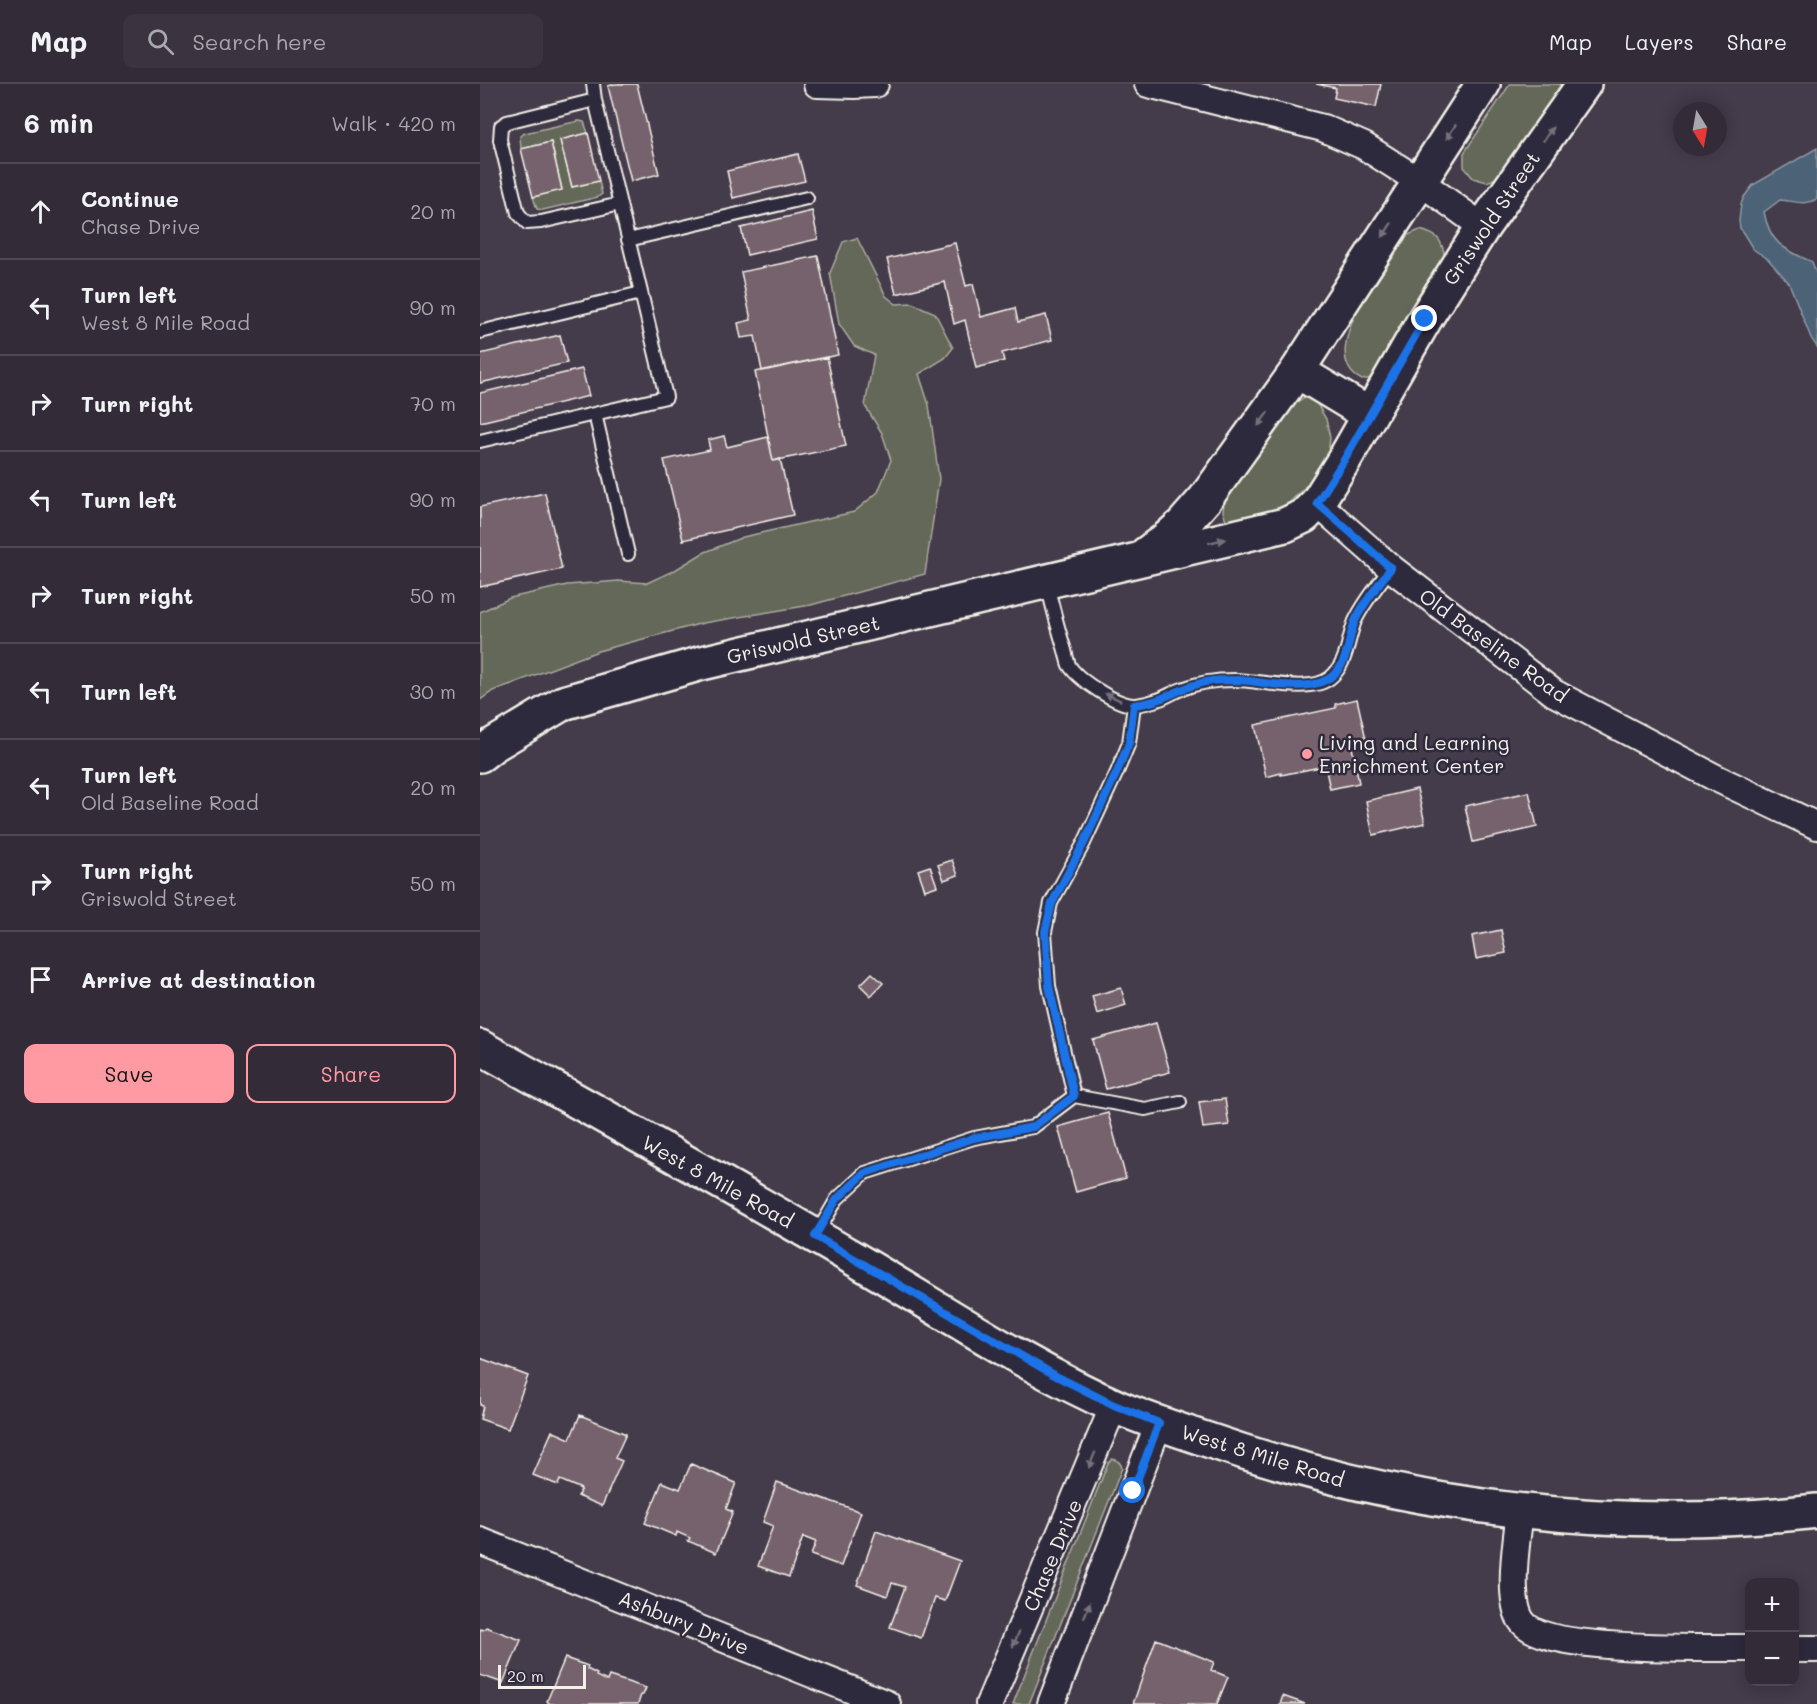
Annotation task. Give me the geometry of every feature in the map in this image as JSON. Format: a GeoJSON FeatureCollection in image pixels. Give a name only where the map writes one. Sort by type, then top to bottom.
{"type":"FeatureCollection","features":[{"type":"Feature","properties":{"kind":"street"},"geometry":{"type":"LineString","coordinates":[[817,84],[874,84]]}},
{"type":"Feature","properties":{"kind":"street"},"geometry":{"type":"LineString","coordinates":[[1148,84],[1323,128],[1364,146],[1419,181],[1483,227]]}},
{"type":"Feature","properties":{"kind":"street","name":"Griswold Street"},"geometry":{"type":"LineString","coordinates":[[1139,559],[1165,540],[1205,499],[1296,371],[1483,84]]}},
{"type":"Feature","properties":{"kind":"street","name":"Griswold Street"},"geometry":{"type":"LineString","coordinates":[[480,755],[563,703],[702,663],[1285,525],[1304,516],[1317,503],[1425,319],[1483,227],[1584,84]]}},
{"type":"Feature","properties":{"kind":"street"},"geometry":{"type":"LineString","coordinates":[[1296,371],[1370,414]]}},
{"type":"Feature","properties":{"kind":"street","name":"Old Baseline Road"},"geometry":{"type":"LineString","coordinates":[[1317,503],[1391,568],[1554,693],[1716,778],[1817,826]]}},
{"type":"Feature","properties":{"kind":"street","name":"West 8 Mile Road"},"geometry":{"type":"LineString","coordinates":[[480,1047],[815,1236],[989,1339],[1114,1405],[1159,1423],[1246,1453],[1386,1491],[1520,1511],[1640,1519],[1703,1520],[1817,1511]]}},
{"type":"Feature","properties":{"kind":"street","name":"Chase Drive"},"geometry":{"type":"LineString","coordinates":[[989,1704],[1114,1405]]}},
{"type":"Feature","properties":{"kind":"street"},"geometry":{"type":"LineString","coordinates":[[1051,1704],[1159,1423]]}},
{"type":"Feature","properties":{"kind":"street"},"geometry":{"type":"LineString","coordinates":[[1520,1511],[1515,1551],[1515,1607],[1522,1622],[1533,1631],[1553,1638],[1613,1646],[1745,1648]]}},
{"type":"Feature","properties":{"kind":"street","name":"Ashbury Drive"},"geometry":{"type":"LineString","coordinates":[[480,1541],[887,1704]]}},
{"type":"Feature","properties":{"kind":"street"},"geometry":{"type":"LineString","coordinates":[[1799,1649],[1817,1649]]}},
{"type":"Feature","properties":{"kind":"lane"},"geometry":{"type":"LineString","coordinates":[[480,441],[666,397],[593,84]]}},
{"type":"Feature","properties":{"kind":"lane"},"geometry":{"type":"LineString","coordinates":[[595,100],[515,119],[501,126],[500,140],[518,213],[527,223],[620,204]]}},
{"type":"Feature","properties":{"kind":"lane"},"geometry":{"type":"LineString","coordinates":[[628,240],[807,198]]}},
{"type":"Feature","properties":{"kind":"lane"},"geometry":{"type":"LineString","coordinates":[[480,332],[640,293]]}},
{"type":"Feature","properties":{"kind":"lane"},"geometry":{"type":"LineString","coordinates":[[595,414],[628,554]]}},
{"type":"Feature","properties":{"kind":"lane"},"geometry":{"type":"LineString","coordinates":[[1046,581],[1070,665],[1082,678],[1098,689],[1115,699],[1134,705],[1159,700],[1198,683],[1212,681],[1238,680],[1299,685],[1316,684],[1328,680],[1340,668],[1348,649],[1354,623],[1364,604],[1391,568]]}},
{"type":"Feature","properties":{"kind":"lane"},"geometry":{"type":"LineString","coordinates":[[1074,1096],[1049,986],[1045,932],[1052,903],[1084,843],[1129,743],[1134,705]]}},
{"type":"Feature","properties":{"kind":"lane"},"geometry":{"type":"LineString","coordinates":[[815,1236],[837,1199],[865,1173],[974,1138],[1033,1127],[1074,1096],[1145,1109],[1180,1102]]}},
{"type":"Feature","properties":{"kind":"green space"},"geometry":{"type":"Polygon","coordinates":[[[1510,84],[1566,84],[1499,177],[1487,182],[1473,178],[1464,167],[1464,153],[1510,84]]]}},
{"type":"Feature","properties":{"kind":"green space"},"geometry":{"type":"Polygon","coordinates":[[[579,121],[584,122],[588,133],[560,140],[572,187],[599,181],[602,194],[598,197],[543,210],[537,209],[533,197],[562,189],[551,142],[521,149],[520,136],[579,121]]]}},
{"type":"Feature","properties":{"kind":"green space"},"geometry":{"type":"Polygon","coordinates":[[[1420,230],[1438,239],[1445,258],[1371,378],[1362,380],[1348,367],[1345,349],[1349,329],[1357,311],[1408,235],[1420,230]]]}},
{"type":"Feature","properties":{"kind":"green space"},"geometry":{"type":"Polygon","coordinates":[[[857,238],[886,296],[896,304],[912,303],[935,313],[953,348],[945,358],[919,374],[929,405],[939,479],[925,574],[811,605],[703,623],[598,651],[493,691],[480,700],[480,612],[510,598],[567,585],[619,581],[647,583],[703,553],[743,537],[854,512],[878,492],[891,460],[882,433],[865,406],[874,355],[854,346],[839,324],[830,273],[843,242],[857,238]]]}},
{"type":"Feature","properties":{"kind":"green space"},"geometry":{"type":"Polygon","coordinates":[[[1306,396],[1313,397],[1326,419],[1330,438],[1328,455],[1308,484],[1285,507],[1226,520],[1223,512],[1224,502],[1288,409],[1306,396]]]}},
{"type":"Feature","properties":{"kind":"green space"},"geometry":{"type":"Polygon","coordinates":[[[1112,1459],[1116,1460],[1122,1468],[1029,1704],[1013,1704],[1108,1463],[1112,1459]]]}},
{"type":"Feature","properties":{"kind":"water"},"geometry":{"type":"Polygon","coordinates":[[[1817,148],[1817,199],[1803,203],[1780,200],[1764,212],[1774,238],[1786,249],[1812,262],[1817,275],[1817,347],[1811,338],[1789,283],[1768,259],[1753,249],[1740,228],[1739,221],[1741,204],[1753,185],[1817,148]]]}},
{"type":"Feature","properties":{"kind":"building"},"geometry":{"type":"Polygon","coordinates":[[[637,84],[659,174],[631,181],[608,86],[637,84]]]}},
{"type":"Feature","properties":{"kind":"building"},"geometry":{"type":"Polygon","coordinates":[[[1316,84],[1381,84],[1376,107],[1334,98],[1336,88],[1316,84]]]}},
{"type":"Feature","properties":{"kind":"building"},"geometry":{"type":"Polygon","coordinates":[[[588,133],[599,181],[572,187],[560,140],[588,133]]]}},
{"type":"Feature","properties":{"kind":"building"},"geometry":{"type":"Polygon","coordinates":[[[551,142],[562,190],[533,197],[521,149],[551,142]]]}},
{"type":"Feature","properties":{"kind":"building"},"geometry":{"type":"Polygon","coordinates":[[[798,154],[805,181],[733,198],[727,171],[798,154]]]}},
{"type":"Feature","properties":{"kind":"building"},"geometry":{"type":"Polygon","coordinates":[[[812,211],[818,239],[747,255],[741,228],[812,211]]]}},
{"type":"Feature","properties":{"kind":"building"},"geometry":{"type":"Polygon","coordinates":[[[955,243],[966,286],[973,284],[981,317],[1015,308],[1018,322],[1046,315],[1052,340],[1002,353],[1004,361],[976,368],[965,320],[954,324],[945,282],[896,294],[887,259],[955,243]]]}},
{"type":"Feature","properties":{"kind":"building"},"geometry":{"type":"Polygon","coordinates":[[[818,256],[838,355],[762,371],[755,336],[741,338],[738,323],[751,320],[741,272],[818,256]]]}},
{"type":"Feature","properties":{"kind":"building"},"geometry":{"type":"Polygon","coordinates":[[[560,335],[567,363],[480,383],[480,354],[560,335]]]}},
{"type":"Feature","properties":{"kind":"building"},"geometry":{"type":"Polygon","coordinates":[[[827,357],[846,446],[773,461],[755,372],[827,357]]]}},
{"type":"Feature","properties":{"kind":"building"},"geometry":{"type":"Polygon","coordinates":[[[582,369],[589,396],[480,422],[480,393],[582,369]]]}},
{"type":"Feature","properties":{"kind":"building"},"geometry":{"type":"Polygon","coordinates":[[[724,436],[727,447],[768,437],[773,461],[780,459],[793,515],[683,540],[664,460],[710,450],[708,440],[724,436]]]}},
{"type":"Feature","properties":{"kind":"building"},"geometry":{"type":"Polygon","coordinates":[[[545,493],[562,569],[480,587],[480,507],[545,493]]]}},
{"type":"Feature","properties":{"kind":"building","name":"Living and Learning Enrichment Center"},"geometry":{"type":"Polygon","coordinates":[[[1357,699],[1366,739],[1351,742],[1359,783],[1330,789],[1325,766],[1266,777],[1255,725],[1336,708],[1335,704],[1357,699]]]}},
{"type":"Feature","properties":{"kind":"building"},"geometry":{"type":"Polygon","coordinates":[[[1417,789],[1425,823],[1373,835],[1366,801],[1417,789]]]}},
{"type":"Feature","properties":{"kind":"building"},"geometry":{"type":"Polygon","coordinates":[[[1529,792],[1537,827],[1473,842],[1465,806],[1529,792]]]}},
{"type":"Feature","properties":{"kind":"building"},"geometry":{"type":"Polygon","coordinates":[[[952,860],[958,875],[944,880],[938,865],[952,860]]]}},
{"type":"Feature","properties":{"kind":"building"},"geometry":{"type":"Polygon","coordinates":[[[930,866],[937,886],[925,890],[918,870],[930,866]]]}},
{"type":"Feature","properties":{"kind":"building"},"geometry":{"type":"Polygon","coordinates":[[[1501,930],[1506,953],[1476,959],[1472,936],[1501,930]]]}},
{"type":"Feature","properties":{"kind":"building"},"geometry":{"type":"Polygon","coordinates":[[[872,973],[883,983],[871,996],[860,985],[872,973]]]}},
{"type":"Feature","properties":{"kind":"building"},"geometry":{"type":"Polygon","coordinates":[[[1121,988],[1126,1005],[1097,1014],[1092,996],[1121,988]]]}},
{"type":"Feature","properties":{"kind":"building"},"geometry":{"type":"Polygon","coordinates":[[[1156,1023],[1170,1072],[1106,1089],[1093,1040],[1156,1023]]]}},
{"type":"Feature","properties":{"kind":"building"},"geometry":{"type":"Polygon","coordinates":[[[1225,1099],[1229,1125],[1203,1128],[1199,1102],[1225,1099]]]}},
{"type":"Feature","properties":{"kind":"building"},"geometry":{"type":"Polygon","coordinates":[[[1108,1113],[1126,1178],[1076,1192],[1058,1127],[1108,1113]]]}},
{"type":"Feature","properties":{"kind":"building"},"geometry":{"type":"Polygon","coordinates":[[[480,1358],[528,1376],[508,1429],[480,1419],[483,1406],[480,1405],[480,1358]]]}},
{"type":"Feature","properties":{"kind":"building"},"geometry":{"type":"Polygon","coordinates":[[[580,1415],[626,1434],[615,1458],[622,1461],[602,1506],[578,1496],[581,1489],[560,1480],[558,1485],[533,1475],[552,1431],[570,1439],[580,1415]]]}},
{"type":"Feature","properties":{"kind":"building"},"geometry":{"type":"Polygon","coordinates":[[[691,1464],[736,1483],[726,1509],[733,1512],[716,1553],[688,1541],[690,1538],[677,1532],[676,1536],[645,1523],[662,1482],[680,1489],[691,1464]]]}},
{"type":"Feature","properties":{"kind":"building"},"geometry":{"type":"Polygon","coordinates":[[[777,1482],[861,1512],[841,1566],[811,1555],[816,1542],[803,1537],[789,1577],[758,1566],[773,1526],[763,1522],[777,1482]]]}},
{"type":"Feature","properties":{"kind":"building"},"geometry":{"type":"Polygon","coordinates":[[[876,1531],[960,1561],[945,1601],[935,1598],[921,1638],[890,1627],[905,1587],[892,1583],[887,1596],[857,1585],[876,1531]]]}},
{"type":"Feature","properties":{"kind":"building"},"geometry":{"type":"Polygon","coordinates":[[[486,1627],[521,1640],[503,1683],[480,1675],[480,1629],[483,1630],[486,1627]]]}},
{"type":"Feature","properties":{"kind":"building"},"geometry":{"type":"Polygon","coordinates":[[[1156,1639],[1214,1662],[1211,1670],[1228,1677],[1217,1704],[1133,1704],[1156,1639]]]}},
{"type":"Feature","properties":{"kind":"building"},"geometry":{"type":"Polygon","coordinates":[[[565,1658],[588,1666],[587,1669],[607,1681],[609,1676],[646,1688],[638,1704],[550,1704],[547,1701],[565,1658]]]}},
{"type":"Feature","properties":{"kind":"building"},"geometry":{"type":"Polygon","coordinates":[[[1283,1696],[1305,1704],[1280,1704],[1283,1696]]]}},
{"type":"Feature","properties":{"kind":"place","name":"Living and Learning Enrichment Center"},"geometry":{"type":"Point","coordinates":[1307,754]}},
{"type":"Feature","properties":{"kind":"route"},"geometry":{"type":"LineString","coordinates":[[1133,1491],[1159,1423],[1114,1405],[1056,1376],[815,1236],[837,1199],[865,1173],[974,1138],[1033,1127],[1074,1096],[1049,986],[1045,932],[1052,903],[1084,843],[1129,743],[1134,705],[1159,700],[1198,683],[1212,681],[1238,680],[1283,685],[1316,684],[1328,680],[1340,668],[1348,649],[1354,623],[1364,604],[1391,568],[1317,503],[1425,319]]}}]}
